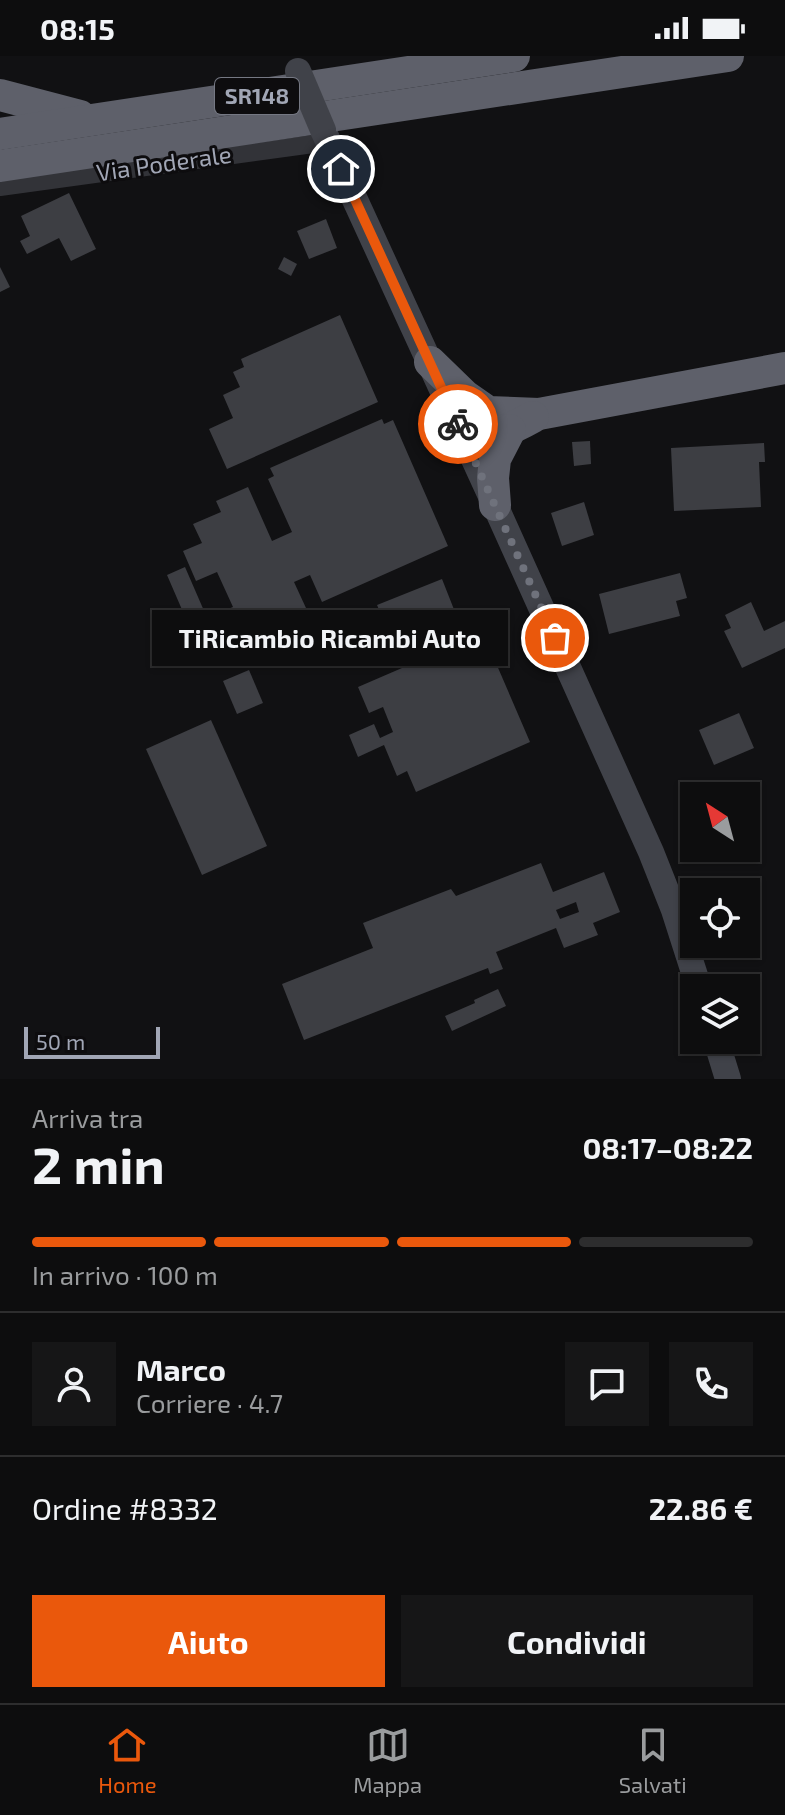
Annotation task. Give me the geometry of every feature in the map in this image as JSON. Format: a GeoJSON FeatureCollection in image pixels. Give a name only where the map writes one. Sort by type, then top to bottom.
{"type":"FeatureCollection","features":[{"type":"Feature","properties":{"kind":"highway","name":"SR148"},"geometry":{"type":"LineString","coordinates":[[0,134],[514,56]]}},
{"type":"Feature","properties":{"kind":"highway","name":"SR148"},"geometry":{"type":"LineString","coordinates":[[0,166],[728,56]]}},
{"type":"Feature","properties":{"kind":"highway"},"geometry":{"type":"LineString","coordinates":[[0,95],[99,120]]}},
{"type":"Feature","properties":{"kind":"highway"},"geometry":{"type":"LineString","coordinates":[[430,362],[465,396],[499,421]]}},
{"type":"Feature","properties":{"kind":"highway"},"geometry":{"type":"LineString","coordinates":[[463,436],[474,421],[499,421],[785,368]]}},
{"type":"Feature","properties":{"kind":"highway"},"geometry":{"type":"LineString","coordinates":[[495,505],[493,478],[499,421]]}},
{"type":"Feature","properties":{"kind":"main road"},"geometry":{"type":"LineString","coordinates":[[294,63],[655,861],[695,974]]}},
{"type":"Feature","properties":{"kind":"main road"},"geometry":{"type":"LineString","coordinates":[[720,1054],[728,1079]]}},
{"type":"Feature","properties":{"kind":"street","name":"Via Poderale"},"geometry":{"type":"LineString","coordinates":[[0,187],[326,136]]}},
{"type":"Feature","properties":{"kind":"building"},"geometry":{"type":"Polygon","coordinates":[[[69,193],[96,249],[71,261],[59,238],[27,254],[20,241],[30,236],[21,216],[69,193]]]}},
{"type":"Feature","properties":{"kind":"building"},"geometry":{"type":"Polygon","coordinates":[[[326,219],[337,248],[309,259],[297,231],[326,219]]]}},
{"type":"Feature","properties":{"kind":"building"},"geometry":{"type":"Polygon","coordinates":[[[284,257],[297,264],[291,276],[278,269],[284,257]]]}},
{"type":"Feature","properties":{"kind":"building"},"geometry":{"type":"Polygon","coordinates":[[[0,267],[10,287],[0,292],[0,267]]]}},
{"type":"Feature","properties":{"kind":"building"},"geometry":{"type":"Polygon","coordinates":[[[340,315],[378,402],[227,469],[209,429],[233,418],[223,395],[240,387],[233,372],[244,367],[241,359],[340,315]]]}},
{"type":"Feature","properties":{"kind":"building"},"geometry":{"type":"Polygon","coordinates":[[[382,419],[384,424],[393,420],[448,546],[322,602],[310,575],[294,582],[306,608],[235,640],[223,611],[233,607],[217,572],[196,581],[183,551],[202,543],[193,524],[221,512],[216,501],[248,487],[272,541],[292,532],[268,479],[274,476],[270,468],[382,419]]]}},
{"type":"Feature","properties":{"kind":"building"},"geometry":{"type":"Polygon","coordinates":[[[590,441],[591,464],[574,466],[572,442],[590,441]]]}},
{"type":"Feature","properties":{"kind":"building"},"geometry":{"type":"Polygon","coordinates":[[[764,443],[765,462],[759,462],[761,507],[674,511],[671,448],[764,443]]]}},
{"type":"Feature","properties":{"kind":"building"},"geometry":{"type":"Polygon","coordinates":[[[584,502],[594,535],[562,546],[551,513],[584,502]]]}},
{"type":"Feature","properties":{"kind":"building"},"geometry":{"type":"Polygon","coordinates":[[[185,567],[221,650],[194,661],[188,646],[196,642],[167,575],[185,567]]]}},
{"type":"Feature","properties":{"kind":"building"},"geometry":{"type":"Polygon","coordinates":[[[680,573],[687,598],[676,601],[680,616],[609,634],[599,594],[680,573]]]}},
{"type":"Feature","properties":{"kind":"building"},"geometry":{"type":"Polygon","coordinates":[[[442,579],[455,612],[391,638],[377,605],[442,579]]]}},
{"type":"Feature","properties":{"kind":"building"},"geometry":{"type":"Polygon","coordinates":[[[751,602],[764,631],[785,621],[785,648],[742,668],[724,631],[731,628],[725,615],[751,602]]]}},
{"type":"Feature","properties":{"kind":"building"},"geometry":{"type":"Polygon","coordinates":[[[483,633],[530,742],[416,792],[407,771],[397,776],[384,745],[358,757],[349,735],[374,724],[380,738],[393,732],[383,707],[369,713],[358,687],[483,633]]]}},
{"type":"Feature","properties":{"kind":"building"},"geometry":{"type":"Polygon","coordinates":[[[249,670],[263,703],[237,714],[223,681],[249,670]]]}},
{"type":"Feature","properties":{"kind":"building"},"geometry":{"type":"Polygon","coordinates":[[[739,713],[754,748],[714,765],[699,730],[739,713]]]}},
{"type":"Feature","properties":{"kind":"building"},"geometry":{"type":"Polygon","coordinates":[[[211,720],[267,846],[202,875],[146,749],[211,720]]]}},
{"type":"Feature","properties":{"kind":"building"},"geometry":{"type":"Polygon","coordinates":[[[541,863],[553,892],[604,872],[620,912],[593,923],[598,935],[564,948],[556,928],[496,952],[503,969],[490,974],[488,968],[304,1040],[282,984],[373,948],[363,923],[451,889],[456,896],[541,863]],[[576,902],[556,910],[560,919],[579,912],[576,902]]]}},
{"type":"Feature","properties":{"kind":"building"},"geometry":{"type":"Polygon","coordinates":[[[498,989],[506,1006],[452,1031],[445,1016],[498,989]]]}},
{"type":"Feature","properties":{"kind":"way so far"},"geometry":{"type":"LineString","coordinates":[[458,424],[555,638]]}},
{"type":"Feature","properties":{"kind":"place","name":"TiRicambio Ricambi Auto"},"geometry":{"type":"Point","coordinates":[555,638]}},
{"type":"Feature","properties":{"kind":"route"},"geometry":{"type":"LineString","coordinates":[[341,169],[458,424]]}}]}
